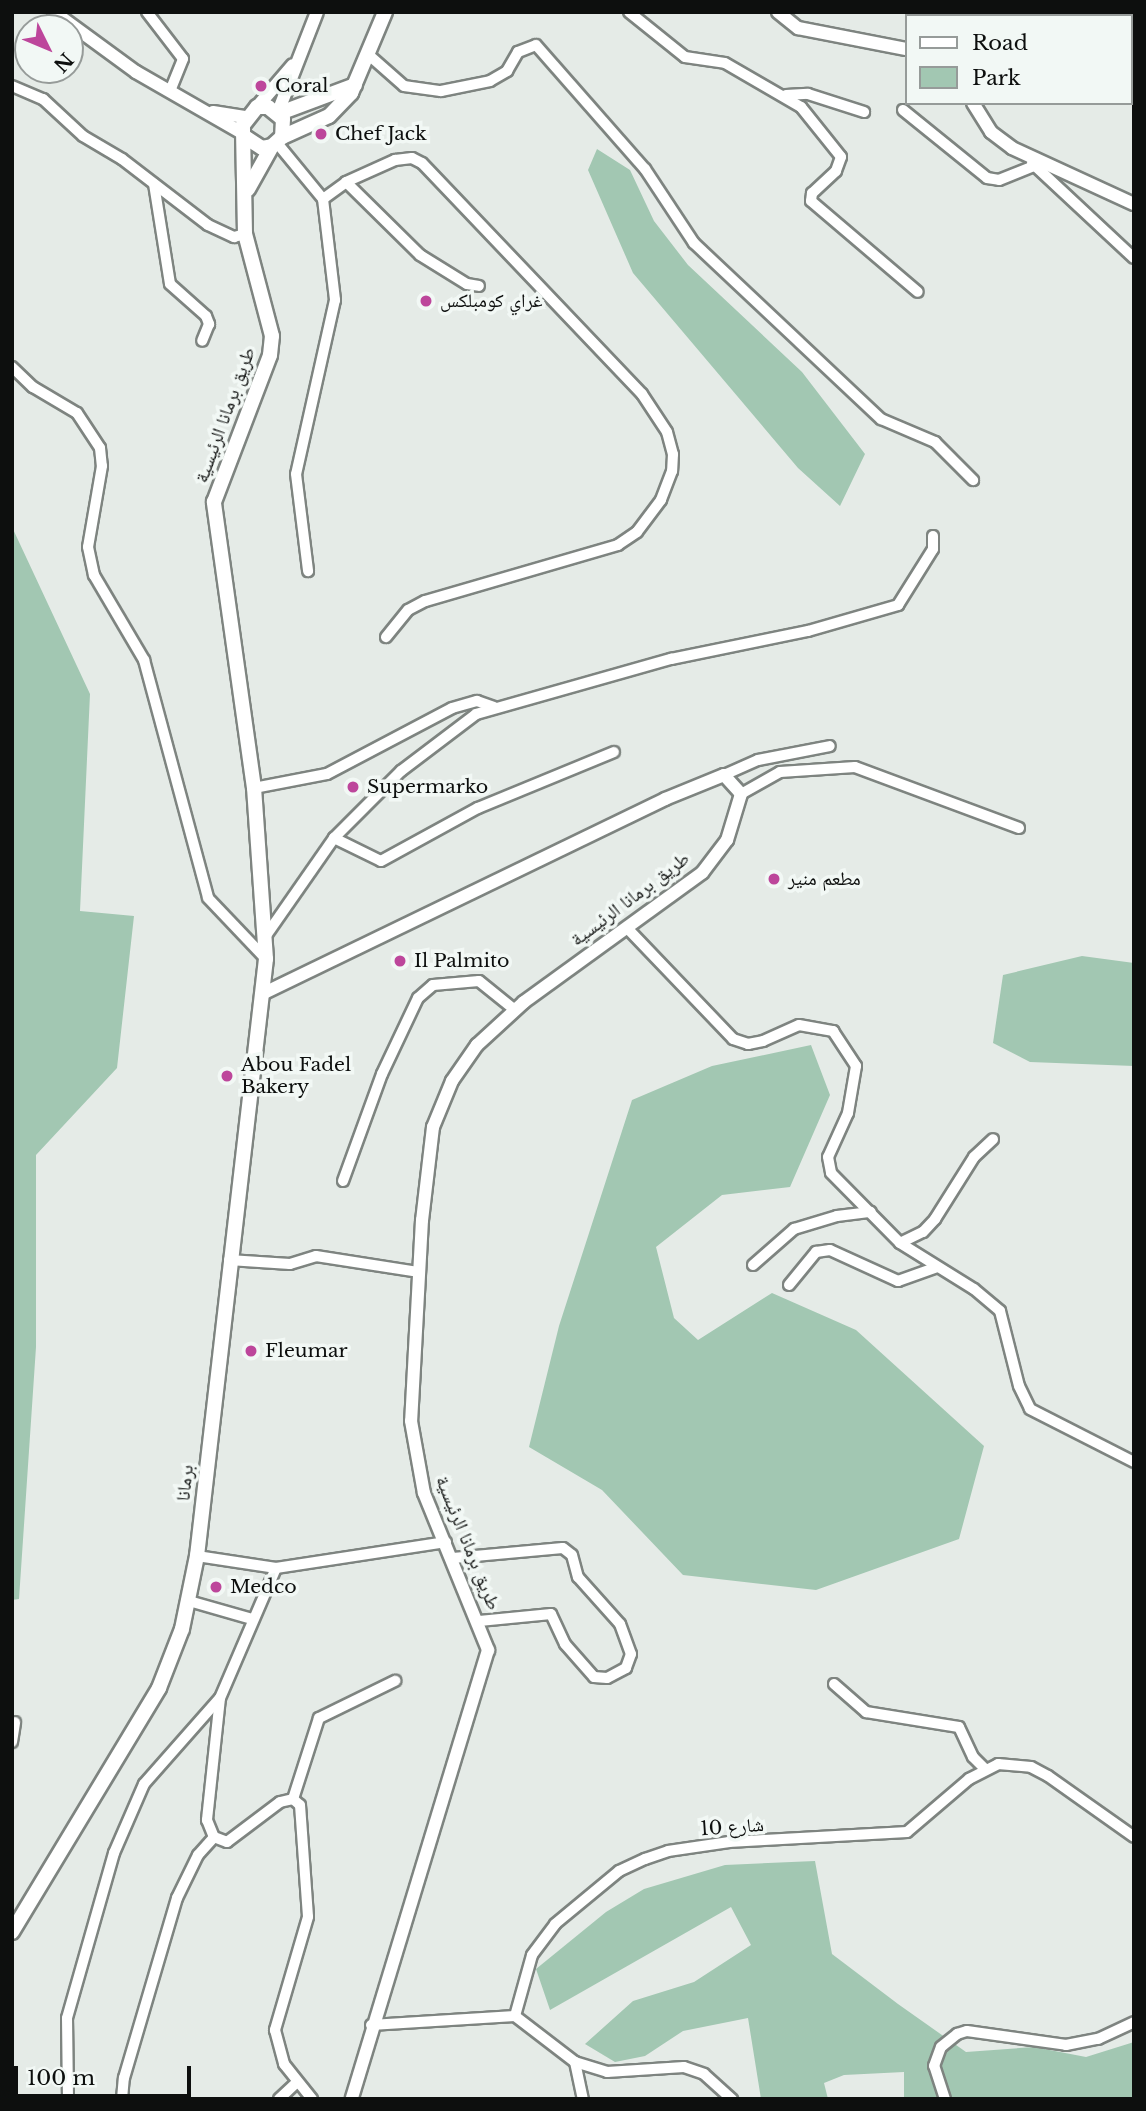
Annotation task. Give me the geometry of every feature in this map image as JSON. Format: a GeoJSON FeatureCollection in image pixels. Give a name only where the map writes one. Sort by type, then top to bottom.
{"type":"FeatureCollection","features":[{"type":"Feature","properties":{"kind":"main road"},"geometry":{"type":"LineString","coordinates":[[357,85],[328,99],[279,113],[251,112],[245,135],[262,148],[329,116],[357,85],[385,12]]}},
{"type":"Feature","properties":{"kind":"main road"},"geometry":{"type":"LineString","coordinates":[[277,142],[284,125],[279,113]]}},
{"type":"Feature","properties":{"kind":"main road","name":"طريق برمانا الرئيسية"},"geometry":{"type":"LineString","coordinates":[[245,135],[245,234],[267,313],[270,355],[221,478],[214,526],[254,788],[266,958],[262,994]]}},
{"type":"Feature","properties":{"kind":"main road","name":"طريق برمانا الرئيسية"},"geometry":{"type":"LineString","coordinates":[[247,190],[277,142]]}},
{"type":"Feature","properties":{"kind":"main road","name":"برمانا"},"geometry":{"type":"LineString","coordinates":[[12,1932],[159,1688],[189,1601],[197,1556],[229,1260],[262,994]]}},
{"type":"Feature","properties":{"kind":"street"},"geometry":{"type":"LineString","coordinates":[[54,12],[170,91],[245,135]]}},
{"type":"Feature","properties":{"kind":"street"},"geometry":{"type":"LineString","coordinates":[[147,12],[183,59],[170,91]]}},
{"type":"Feature","properties":{"kind":"street"},"geometry":{"type":"LineString","coordinates":[[279,113],[317,12]]}},
{"type":"Feature","properties":{"kind":"street"},"geometry":{"type":"LineString","coordinates":[[629,12],[685,57],[724,63],[786,95],[830,138],[841,157],[836,171],[813,193],[811,201],[918,292]]}},
{"type":"Feature","properties":{"kind":"street"},"geometry":{"type":"LineString","coordinates":[[778,12],[798,28],[904,49]]}},
{"type":"Feature","properties":{"kind":"street"},"geometry":{"type":"LineString","coordinates":[[370,56],[404,86],[441,91],[489,81],[507,71],[518,52],[536,45],[645,169],[694,243],[881,419],[935,442],[973,480]]}},
{"type":"Feature","properties":{"kind":"street"},"geometry":{"type":"LineString","coordinates":[[205,111],[251,112],[300,57]]}},
{"type":"Feature","properties":{"kind":"street"},"geometry":{"type":"LineString","coordinates":[[12,86],[43,99],[83,136],[208,225],[234,237],[245,234]]}},
{"type":"Feature","properties":{"kind":"street"},"geometry":{"type":"LineString","coordinates":[[786,95],[808,94],[864,112]]}},
{"type":"Feature","properties":{"kind":"street"},"geometry":{"type":"LineString","coordinates":[[974,105],[991,132],[1012,148],[1032,160],[1134,204]]}},
{"type":"Feature","properties":{"kind":"street"},"geometry":{"type":"LineString","coordinates":[[903,110],[987,178],[999,180],[1032,160]]}},
{"type":"Feature","properties":{"kind":"street"},"geometry":{"type":"LineString","coordinates":[[277,142],[323,199],[335,300],[296,474],[308,571]]}},
{"type":"Feature","properties":{"kind":"street"},"geometry":{"type":"LineString","coordinates":[[323,199],[346,182],[396,160],[412,158],[441,179],[522,272],[642,394],[667,432],[673,454],[672,471],[660,500],[637,532],[618,545],[425,601],[408,610],[386,637]]}},
{"type":"Feature","properties":{"kind":"street"},"geometry":{"type":"LineString","coordinates":[[1032,160],[1134,258]]}},
{"type":"Feature","properties":{"kind":"street"},"geometry":{"type":"LineString","coordinates":[[346,182],[420,255],[467,284],[480,286]]}},
{"type":"Feature","properties":{"kind":"street"},"geometry":{"type":"LineString","coordinates":[[154,184],[170,284],[206,316],[207,333],[202,341]]}},
{"type":"Feature","properties":{"kind":"street"},"geometry":{"type":"LineString","coordinates":[[12,367],[33,387],[77,413],[100,448],[102,466],[88,547],[93,575],[144,660],[208,898],[266,958]]}},
{"type":"Feature","properties":{"kind":"street"},"geometry":{"type":"LineString","coordinates":[[265,937],[334,838],[435,743],[494,706],[671,659],[808,631],[898,605],[933,549],[933,536]]}},
{"type":"Feature","properties":{"kind":"street"},"geometry":{"type":"LineString","coordinates":[[254,788],[327,774],[452,708],[477,701],[494,706]]}},
{"type":"Feature","properties":{"kind":"street"},"geometry":{"type":"LineString","coordinates":[[262,994],[758,760],[830,746]]}},
{"type":"Feature","properties":{"kind":"street"},"geometry":{"type":"LineString","coordinates":[[334,838],[381,861],[478,808],[614,752]]}},
{"type":"Feature","properties":{"kind":"street"},"geometry":{"type":"LineString","coordinates":[[724,775],[741,794],[780,772],[855,767],[1019,828]]}},
{"type":"Feature","properties":{"kind":"street","name":"طريق برمانا الرئيسية"},"geometry":{"type":"LineString","coordinates":[[352,2099],[372,2025],[486,1670],[488,1650],[479,1621],[424,1493],[411,1420],[418,1272],[433,1127],[452,1081],[477,1045],[515,1010],[702,873],[727,840],[741,794]]}},
{"type":"Feature","properties":{"kind":"street"},"geometry":{"type":"LineString","coordinates":[[628,929],[733,1039],[748,1044],[763,1041],[799,1025],[833,1031],[856,1066],[848,1113],[827,1162],[831,1173],[900,1243],[974,1289],[1000,1311],[1019,1386],[1030,1409],[1134,1462]]}},
{"type":"Feature","properties":{"kind":"street"},"geometry":{"type":"LineString","coordinates":[[343,1181],[382,1074],[418,998],[433,985],[479,981],[515,1010]]}},
{"type":"Feature","properties":{"kind":"street"},"geometry":{"type":"LineString","coordinates":[[900,1243],[923,1232],[935,1219],[974,1157],[993,1139]]}},
{"type":"Feature","properties":{"kind":"street"},"geometry":{"type":"LineString","coordinates":[[753,1265],[794,1229],[837,1216],[871,1212]]}},
{"type":"Feature","properties":{"kind":"street"},"geometry":{"type":"LineString","coordinates":[[789,1285],[816,1252],[830,1250],[898,1280],[937,1267]]}},
{"type":"Feature","properties":{"kind":"street"},"geometry":{"type":"LineString","coordinates":[[229,1260],[290,1264],[316,1256],[418,1272]]}},
{"type":"Feature","properties":{"kind":"street"},"geometry":{"type":"LineString","coordinates":[[197,1556],[276,1568],[446,1542]]}},
{"type":"Feature","properties":{"kind":"street"},"geometry":{"type":"LineString","coordinates":[[453,1558],[563,1548],[572,1555],[578,1577],[620,1624],[631,1654],[626,1668],[607,1678],[594,1677],[565,1644],[551,1615],[479,1621]]}},
{"type":"Feature","properties":{"kind":"street"},"geometry":{"type":"LineString","coordinates":[[276,1568],[220,1698],[207,1820],[214,1837],[227,1842],[280,1802],[293,1799]]}},
{"type":"Feature","properties":{"kind":"street"},"geometry":{"type":"LineString","coordinates":[[189,1601],[252,1619]]}},
{"type":"Feature","properties":{"kind":"street"},"geometry":{"type":"LineString","coordinates":[[293,1799],[303,1759],[319,1718],[395,1681]]}},
{"type":"Feature","properties":{"kind":"street"},"geometry":{"type":"LineString","coordinates":[[834,1684],[866,1712],[959,1727],[973,1757],[984,1768],[1012,1763],[1031,1767],[1134,1837]]}},
{"type":"Feature","properties":{"kind":"street"},"geometry":{"type":"LineString","coordinates":[[68,2099],[67,2018],[114,1853],[144,1784],[220,1698]]}},
{"type":"Feature","properties":{"kind":"street"},"geometry":{"type":"LineString","coordinates":[[12,1742],[15,1723]]}},
{"type":"Feature","properties":{"kind":"street","name":"شارع 10"},"geometry":{"type":"LineString","coordinates":[[514,2016],[524,1973],[541,1941],[572,1906],[619,1871],[668,1851],[694,1846],[907,1832],[984,1768]]}},
{"type":"Feature","properties":{"kind":"street"},"geometry":{"type":"LineString","coordinates":[[293,1799],[300,1805],[308,1917],[275,2031],[284,2064],[312,2099]]}},
{"type":"Feature","properties":{"kind":"street"},"geometry":{"type":"LineString","coordinates":[[122,2099],[124,2078],[177,1898],[198,1855],[214,1837]]}},
{"type":"Feature","properties":{"kind":"street"},"geometry":{"type":"LineString","coordinates":[[372,2025],[514,2016],[575,2062],[607,2072],[684,2067],[704,2074],[732,2099]]}},
{"type":"Feature","properties":{"kind":"street"},"geometry":{"type":"LineString","coordinates":[[945,2099],[934,2066],[941,2047],[957,2034],[967,2031],[1066,2045],[1098,2039],[1134,2022]]}},
{"type":"Feature","properties":{"kind":"street"},"geometry":{"type":"LineString","coordinates":[[575,2062],[583,2099]]}},
{"type":"Feature","properties":{"kind":"street"},"geometry":{"type":"LineString","coordinates":[[279,2099],[297,2082]]}},
{"type":"Feature","properties":{"kind":"green space"},"geometry":{"type":"Polygon","coordinates":[[[597,149],[630,170],[654,221],[688,265],[802,372],[865,454],[840,506],[798,468],[633,273],[588,170],[597,149]]]}},
{"type":"Feature","properties":{"kind":"green space"},"geometry":{"type":"Polygon","coordinates":[[[12,527],[90,694],[80,911],[134,916],[117,1068],[36,1155],[36,1347],[19,1599],[12,1600],[12,527]]]}},
{"type":"Feature","properties":{"kind":"green space"},"geometry":{"type":"Polygon","coordinates":[[[1082,956],[1134,963],[1134,1066],[1030,1062],[993,1043],[1003,975],[1082,956]]]}},
{"type":"Feature","properties":{"kind":"green space"},"geometry":{"type":"Polygon","coordinates":[[[811,1045],[830,1095],[790,1187],[722,1195],[656,1247],[674,1318],[698,1340],[772,1293],[856,1330],[984,1446],[959,1539],[816,1590],[683,1575],[602,1490],[529,1447],[559,1326],[632,1100],[712,1066],[811,1045]]]}},
{"type":"Feature","properties":{"kind":"green space"},"geometry":{"type":"Polygon","coordinates":[[[815,1861],[832,1954],[898,2004],[966,2052],[1034,2047],[1086,2057],[1134,2042],[1134,2099],[904,2099],[904,2072],[844,2075],[824,2083],[828,2099],[761,2099],[748,2018],[683,2031],[645,2056],[615,2062],[585,2044],[633,2001],[694,1982],[751,1945],[731,1907],[550,2010],[536,1969],[606,1912],[644,1889],[725,1865],[815,1861]]]}},
{"type":"Feature","properties":{"kind":"place","name":"Coral"},"geometry":{"type":"Point","coordinates":[261,86]}},
{"type":"Feature","properties":{"kind":"place","name":"Chef Jack"},"geometry":{"type":"Point","coordinates":[321,134]}},
{"type":"Feature","properties":{"kind":"place","name":"غراي كومبلكس"},"geometry":{"type":"Point","coordinates":[426,301]}},
{"type":"Feature","properties":{"kind":"place","name":"Supermarko"},"geometry":{"type":"Point","coordinates":[353,787]}},
{"type":"Feature","properties":{"kind":"place","name":"مطعم منير"},"geometry":{"type":"Point","coordinates":[774,879]}},
{"type":"Feature","properties":{"kind":"place","name":"Il Palmito"},"geometry":{"type":"Point","coordinates":[400,961]}},
{"type":"Feature","properties":{"kind":"place","name":"Abou Fadel Bakery"},"geometry":{"type":"Point","coordinates":[227,1076]}},
{"type":"Feature","properties":{"kind":"place","name":"Fleumar"},"geometry":{"type":"Point","coordinates":[251,1351]}},
{"type":"Feature","properties":{"kind":"place","name":"Medco"},"geometry":{"type":"Point","coordinates":[216,1587]}}]}
